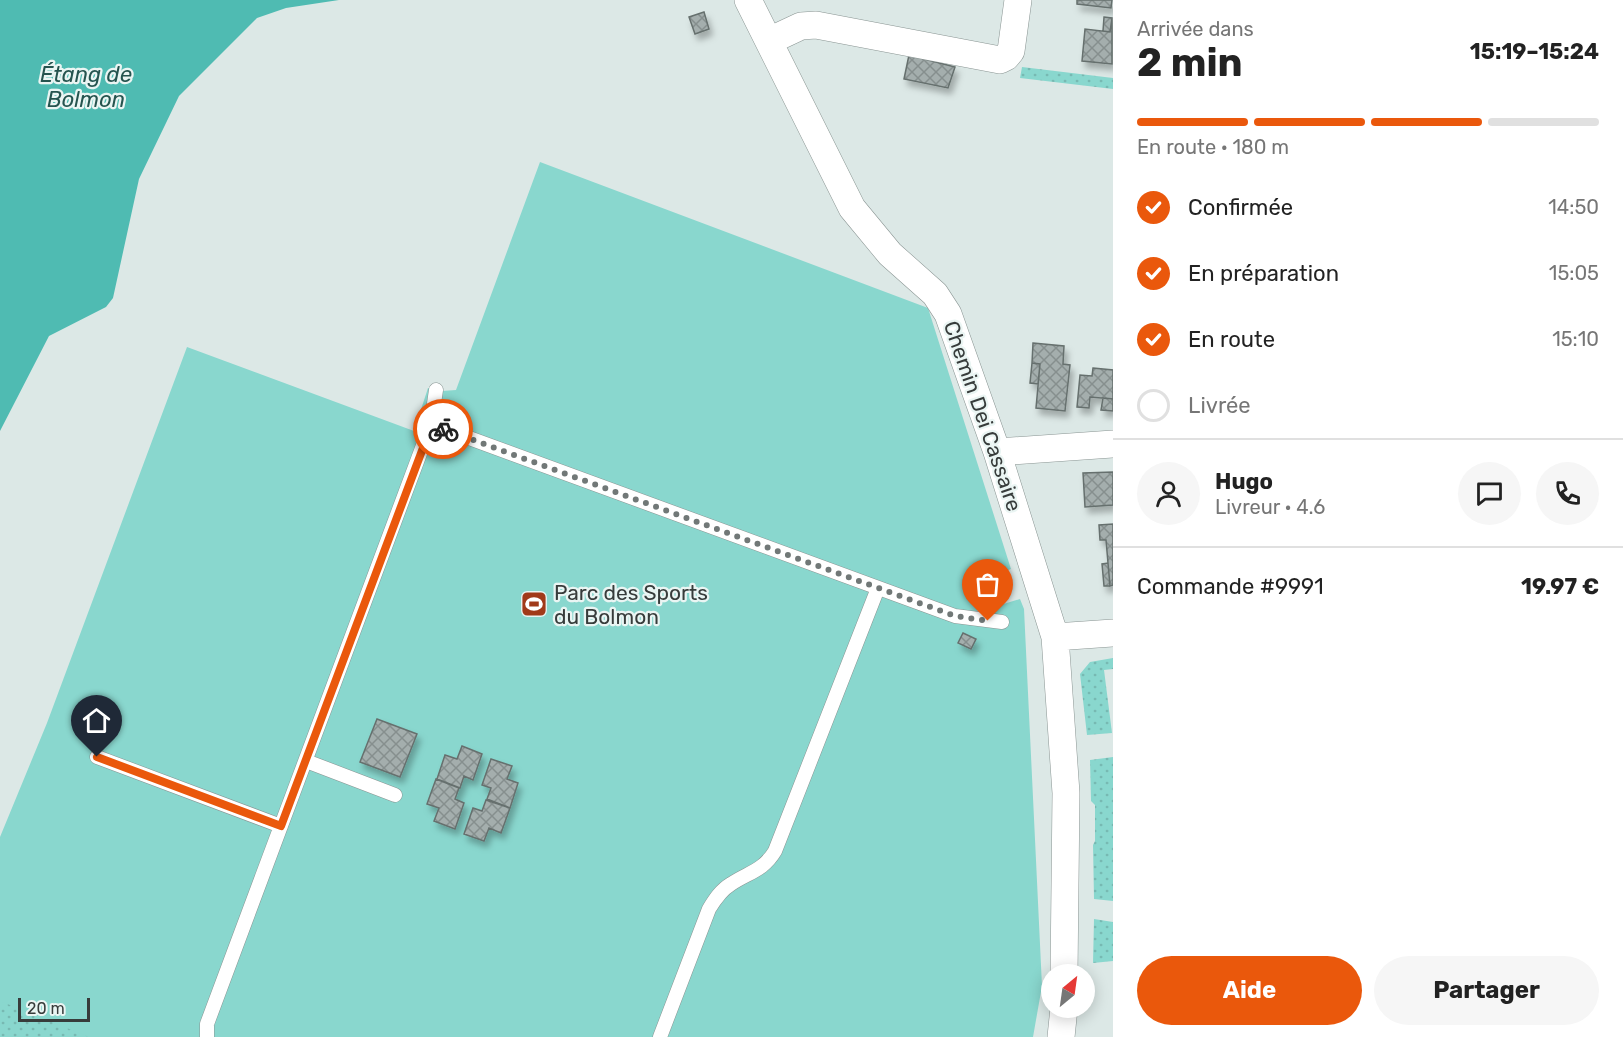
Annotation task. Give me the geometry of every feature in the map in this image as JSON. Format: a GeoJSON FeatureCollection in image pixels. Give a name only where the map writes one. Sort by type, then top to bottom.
{"type":"FeatureCollection","features":[{"type":"Feature","properties":{"kind":"street","name":"Chemin Dei Cassaire"},"geometry":{"type":"LineString","coordinates":[[748,0],[852,207],[890,254],[935,294],[948,314],[997,452],[1056,637],[1066,793],[1064,964]]}},
{"type":"Feature","properties":{"kind":"street"},"geometry":{"type":"LineString","coordinates":[[769,41],[801,26],[816,25],[1000,60],[1011,51],[1018,0]]}},
{"type":"Feature","properties":{"kind":"street"},"geometry":{"type":"LineString","coordinates":[[997,452],[1113,444]]}},
{"type":"Feature","properties":{"kind":"street"},"geometry":{"type":"LineString","coordinates":[[1056,637],[1113,633]]}},
{"type":"Feature","properties":{"kind":"street"},"geometry":{"type":"LineString","coordinates":[[1061,1037],[1063,1018]]}},
{"type":"Feature","properties":{"kind":"lane"},"geometry":{"type":"LineString","coordinates":[[207,1037],[207,1024],[432,424],[436,390]]}},
{"type":"Feature","properties":{"kind":"lane"},"geometry":{"type":"LineString","coordinates":[[432,424],[955,616],[1002,622]]}},
{"type":"Feature","properties":{"kind":"lane"},"geometry":{"type":"LineString","coordinates":[[660,1037],[709,909],[718,894],[730,884],[757,871],[769,862],[775,851],[878,588]]}},
{"type":"Feature","properties":{"kind":"lane"},"geometry":{"type":"LineString","coordinates":[[97,757],[281,826]]}},
{"type":"Feature","properties":{"kind":"lane"},"geometry":{"type":"LineString","coordinates":[[306,761],[395,795]]}},
{"type":"Feature","properties":{"kind":"shaded area"},"geometry":{"type":"Polygon","coordinates":[[[1022,67],[1113,78],[1113,89],[1020,78],[1022,67]]]}},
{"type":"Feature","properties":{"kind":"shaded area","name":"Parc des Sports du Bolmon"},"geometry":{"type":"Polygon","coordinates":[[[540,162],[928,308],[1011,569],[969,584],[978,612],[1020,599],[1024,609],[1041,965],[1041,992],[1033,1037],[89,1037],[0,1001],[0,837],[47,723],[187,347],[414,431],[428,388],[442,391],[456,390],[540,162]]]}},
{"type":"Feature","properties":{"kind":"shaded area"},"geometry":{"type":"Polygon","coordinates":[[[1113,658],[1113,669],[1104,670],[1112,733],[1087,735],[1080,674],[1090,662],[1113,658]]]}},
{"type":"Feature","properties":{"kind":"shaded area"},"geometry":{"type":"Polygon","coordinates":[[[1113,757],[1113,901],[1094,899],[1095,805],[1091,801],[1090,760],[1113,757]]]}},
{"type":"Feature","properties":{"kind":"shaded area"},"geometry":{"type":"Polygon","coordinates":[[[1094,919],[1113,922],[1113,961],[1093,963],[1094,919]]]}},
{"type":"Feature","properties":{"kind":"shaded area"},"geometry":{"type":"Polygon","coordinates":[[[0,994],[115,1037],[0,1037],[0,994]]]}},
{"type":"Feature","properties":{"kind":"water","name":"Étang de Bolmon"},"geometry":{"type":"Polygon","coordinates":[[[0,0],[339,0],[286,8],[257,18],[179,96],[139,179],[113,298],[106,307],[49,336],[0,431],[0,0]]]}},
{"type":"Feature","properties":{"kind":"building"},"geometry":{"type":"Polygon","coordinates":[[[1077,0],[1112,0],[1111,8],[1077,4],[1077,0]]]}},
{"type":"Feature","properties":{"kind":"building"},"geometry":{"type":"Polygon","coordinates":[[[704,12],[709,29],[695,34],[689,17],[704,12]]]}},
{"type":"Feature","properties":{"kind":"building"},"geometry":{"type":"Polygon","coordinates":[[[1104,17],[1112,18],[1110,32],[1103,31],[1104,17]]]}},
{"type":"Feature","properties":{"kind":"building"},"geometry":{"type":"Polygon","coordinates":[[[1112,18],[1112,64],[1082,61],[1085,29],[1110,32],[1112,18]]]}},
{"type":"Feature","properties":{"kind":"building"},"geometry":{"type":"Polygon","coordinates":[[[909,55],[955,67],[948,88],[904,79],[909,55]]]}},
{"type":"Feature","properties":{"kind":"building"},"geometry":{"type":"Polygon","coordinates":[[[1033,343],[1064,346],[1063,364],[1070,365],[1065,411],[1036,408],[1040,364],[1032,363],[1033,343]]]}},
{"type":"Feature","properties":{"kind":"building"},"geometry":{"type":"Polygon","coordinates":[[[1032,363],[1040,364],[1038,384],[1030,383],[1032,363]]]}},
{"type":"Feature","properties":{"kind":"building"},"geometry":{"type":"Polygon","coordinates":[[[1093,368],[1113,370],[1113,399],[1090,397],[1089,408],[1077,407],[1080,375],[1092,376],[1093,368]]]}},
{"type":"Feature","properties":{"kind":"building"},"geometry":{"type":"Polygon","coordinates":[[[1103,398],[1113,399],[1113,411],[1101,410],[1103,398]]]}},
{"type":"Feature","properties":{"kind":"building"},"geometry":{"type":"Polygon","coordinates":[[[1113,472],[1113,505],[1085,507],[1083,473],[1113,472]]]}},
{"type":"Feature","properties":{"kind":"building"},"geometry":{"type":"Polygon","coordinates":[[[1113,524],[1113,585],[1110,586],[1106,540],[1100,540],[1099,525],[1113,524]]]}},
{"type":"Feature","properties":{"kind":"building"},"geometry":{"type":"Polygon","coordinates":[[[1108,563],[1110,586],[1104,586],[1102,564],[1108,563]]]}},
{"type":"Feature","properties":{"kind":"building"},"geometry":{"type":"Polygon","coordinates":[[[989,595],[992,603],[981,607],[978,598],[989,595]]]}},
{"type":"Feature","properties":{"kind":"building"},"geometry":{"type":"Polygon","coordinates":[[[963,633],[976,639],[971,649],[958,643],[963,633]]]}},
{"type":"Feature","properties":{"kind":"building"},"geometry":{"type":"Polygon","coordinates":[[[377,719],[417,734],[400,777],[360,762],[377,719]]]}},
{"type":"Feature","properties":{"kind":"building"},"geometry":{"type":"Polygon","coordinates":[[[462,746],[482,754],[473,780],[464,776],[460,788],[437,779],[445,755],[457,759],[462,746]]]}},
{"type":"Feature","properties":{"kind":"building"},"geometry":{"type":"Polygon","coordinates":[[[491,759],[512,766],[507,779],[518,783],[510,808],[487,799],[491,788],[482,785],[491,759]]]}},
{"type":"Feature","properties":{"kind":"building"},"geometry":{"type":"Polygon","coordinates":[[[436,779],[459,788],[455,799],[464,803],[455,829],[434,821],[439,808],[427,804],[436,779]]]}},
{"type":"Feature","properties":{"kind":"building"},"geometry":{"type":"Polygon","coordinates":[[[486,800],[510,808],[501,833],[489,828],[484,841],[464,834],[473,808],[482,811],[486,800]]]}},
{"type":"Feature","properties":{"kind":"way so far"},"geometry":{"type":"LineString","coordinates":[[443,429],[955,616],[988,621]]}},
{"type":"Feature","properties":{"kind":"place","name":"Parc des Sports du Bolmon"},"geometry":{"type":"Point","coordinates":[534,604]}},
{"type":"Feature","properties":{"kind":"route"},"geometry":{"type":"LineString","coordinates":[[97,757],[281,826],[432,424],[443,429]]}}]}
